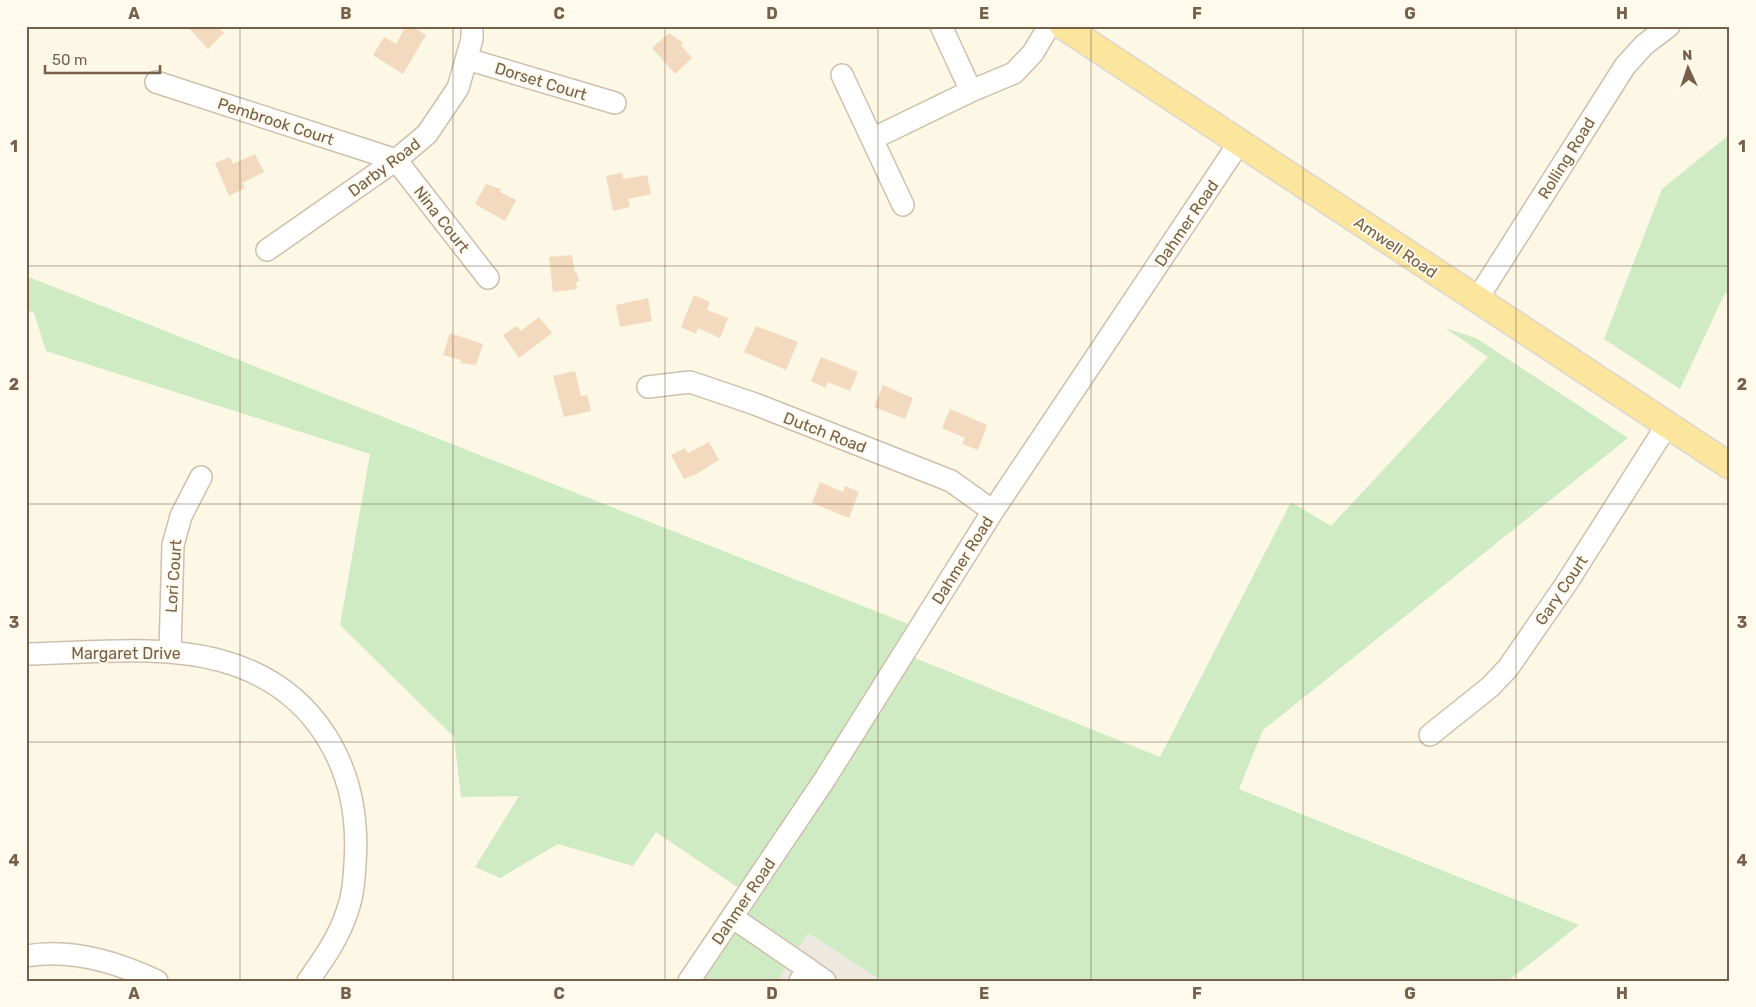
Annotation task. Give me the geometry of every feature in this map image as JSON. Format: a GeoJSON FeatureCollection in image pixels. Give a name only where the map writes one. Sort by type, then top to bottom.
{"type":"FeatureCollection","features":[{"type":"Feature","properties":{"kind":"main road","name":"Amwell Road"},"geometry":{"type":"LineString","coordinates":[[1063,26],[1476,301],[1730,466]]}},
{"type":"Feature","properties":{"kind":"street","name":"Darby Road"},"geometry":{"type":"LineString","coordinates":[[267,250],[396,160],[427,134],[458,88],[472,39],[472,26]]}},
{"type":"Feature","properties":{"kind":"street"},"geometry":{"type":"LineString","coordinates":[[941,26],[970,91]]}},
{"type":"Feature","properties":{"kind":"street"},"geometry":{"type":"LineString","coordinates":[[872,139],[970,91],[1014,73],[1033,52],[1049,26]]}},
{"type":"Feature","properties":{"kind":"street","name":"Rolling Road"},"geometry":{"type":"LineString","coordinates":[[1476,301],[1625,66],[1644,45],[1669,26]]}},
{"type":"Feature","properties":{"kind":"street","name":"Dorset Court"},"geometry":{"type":"LineString","coordinates":[[467,59],[615,103]]}},
{"type":"Feature","properties":{"kind":"street"},"geometry":{"type":"LineString","coordinates":[[842,75],[903,205]]}},
{"type":"Feature","properties":{"kind":"street","name":"Pembrook Court"},"geometry":{"type":"LineString","coordinates":[[156,82],[396,160]]}},
{"type":"Feature","properties":{"kind":"street","name":"Dahmer Road"},"geometry":{"type":"LineString","coordinates":[[689,981],[825,778],[993,511],[1239,143]]}},
{"type":"Feature","properties":{"kind":"street","name":"Nina Court"},"geometry":{"type":"LineString","coordinates":[[396,160],[488,278]]}},
{"type":"Feature","properties":{"kind":"street","name":"Dutch Road"},"geometry":{"type":"LineString","coordinates":[[648,388],[690,382],[755,404],[951,481],[993,511]]}},
{"type":"Feature","properties":{"kind":"street","name":"Gary Court"},"geometry":{"type":"LineString","coordinates":[[1430,735],[1490,687],[1508,668],[1566,584],[1667,425]]}},
{"type":"Feature","properties":{"kind":"street","name":"Lori Court"},"geometry":{"type":"LineString","coordinates":[[170,652],[173,545],[181,516],[201,477]]}},
{"type":"Feature","properties":{"kind":"street","name":"Margaret Drive"},"geometry":{"type":"LineString","coordinates":[[26,654],[188,653],[223,661],[253,672],[275,684],[311,716],[327,735],[348,779],[354,810],[356,843],[353,891],[339,932],[308,981]]}},
{"type":"Feature","properties":{"kind":"street"},"geometry":{"type":"LineString","coordinates":[[732,917],[804,975],[825,981]]}},
{"type":"Feature","properties":{"kind":"street"},"geometry":{"type":"LineString","coordinates":[[26,956],[71,956],[102,960],[135,971],[156,981]]}},
{"type":"Feature","properties":{"kind":"shaded area"},"geometry":{"type":"Polygon","coordinates":[[[808,933],[882,981],[776,981],[808,933]]]}},
{"type":"Feature","properties":{"kind":"green space"},"geometry":{"type":"Polygon","coordinates":[[[1730,134],[1730,295],[1725,293],[1680,389],[1604,339],[1662,189],[1730,134]]]}},
{"type":"Feature","properties":{"kind":"green space"},"geometry":{"type":"Polygon","coordinates":[[[26,276],[926,631],[910,656],[1160,757],[1291,502],[1331,526],[1488,357],[1445,328],[1476,338],[1628,438],[1263,730],[1239,789],[1579,925],[1508,981],[882,981],[808,933],[777,981],[696,981],[752,897],[656,832],[633,866],[558,844],[500,878],[475,867],[519,796],[461,797],[454,737],[340,625],[370,454],[46,351],[34,313],[26,310],[26,276]]]}},
{"type":"Feature","properties":{"kind":"building"},"geometry":{"type":"Polygon","coordinates":[[[187,26],[222,26],[220,29],[224,33],[208,49],[187,26]]]}},
{"type":"Feature","properties":{"kind":"building"},"geometry":{"type":"Polygon","coordinates":[[[406,26],[411,26],[426,35],[403,74],[373,55],[384,37],[396,44],[406,26]]]}},
{"type":"Feature","properties":{"kind":"building"},"geometry":{"type":"Polygon","coordinates":[[[669,33],[683,43],[681,45],[692,58],[675,74],[652,48],[669,33]]]}},
{"type":"Feature","properties":{"kind":"building"},"geometry":{"type":"Polygon","coordinates":[[[255,154],[264,172],[242,183],[245,188],[229,196],[215,163],[230,157],[233,164],[255,154]]]}},
{"type":"Feature","properties":{"kind":"building"},"geometry":{"type":"Polygon","coordinates":[[[622,173],[623,179],[647,175],[651,194],[628,199],[630,207],[613,211],[606,176],[622,173]]]}},
{"type":"Feature","properties":{"kind":"building"},"geometry":{"type":"Polygon","coordinates":[[[486,184],[501,189],[500,192],[516,200],[505,221],[475,204],[486,184]]]}},
{"type":"Feature","properties":{"kind":"building"},"geometry":{"type":"Polygon","coordinates":[[[572,255],[575,273],[577,273],[579,281],[576,282],[577,289],[553,292],[549,257],[572,255]]]}},
{"type":"Feature","properties":{"kind":"building"},"geometry":{"type":"Polygon","coordinates":[[[694,295],[710,302],[707,310],[728,318],[720,338],[698,328],[696,334],[681,327],[694,295]]]}},
{"type":"Feature","properties":{"kind":"building"},"geometry":{"type":"Polygon","coordinates":[[[648,298],[652,321],[620,327],[616,305],[648,298]]]}},
{"type":"Feature","properties":{"kind":"building"},"geometry":{"type":"Polygon","coordinates":[[[539,317],[552,333],[519,358],[503,335],[517,326],[521,331],[539,317]]]}},
{"type":"Feature","properties":{"kind":"building"},"geometry":{"type":"Polygon","coordinates":[[[756,326],[798,342],[786,370],[744,352],[756,326]]]}},
{"type":"Feature","properties":{"kind":"building"},"geometry":{"type":"Polygon","coordinates":[[[450,333],[483,344],[476,365],[460,363],[461,360],[443,355],[450,333]]]}},
{"type":"Feature","properties":{"kind":"building"},"geometry":{"type":"Polygon","coordinates":[[[821,357],[858,372],[850,391],[828,382],[825,388],[811,381],[821,357]]]}},
{"type":"Feature","properties":{"kind":"building"},"geometry":{"type":"Polygon","coordinates":[[[575,371],[581,396],[587,395],[591,411],[564,417],[553,376],[575,371]]]}},
{"type":"Feature","properties":{"kind":"building"},"geometry":{"type":"Polygon","coordinates":[[[883,385],[913,398],[905,419],[874,407],[883,385]]]}},
{"type":"Feature","properties":{"kind":"building"},"geometry":{"type":"Polygon","coordinates":[[[950,409],[987,425],[978,450],[962,444],[965,438],[942,428],[950,409]]]}},
{"type":"Feature","properties":{"kind":"building"},"geometry":{"type":"Polygon","coordinates":[[[709,442],[719,460],[684,479],[671,455],[685,448],[688,453],[709,442]]]}},
{"type":"Feature","properties":{"kind":"building"},"geometry":{"type":"Polygon","coordinates":[[[820,482],[843,492],[845,486],[859,492],[849,518],[812,503],[820,482]]]}}]}
